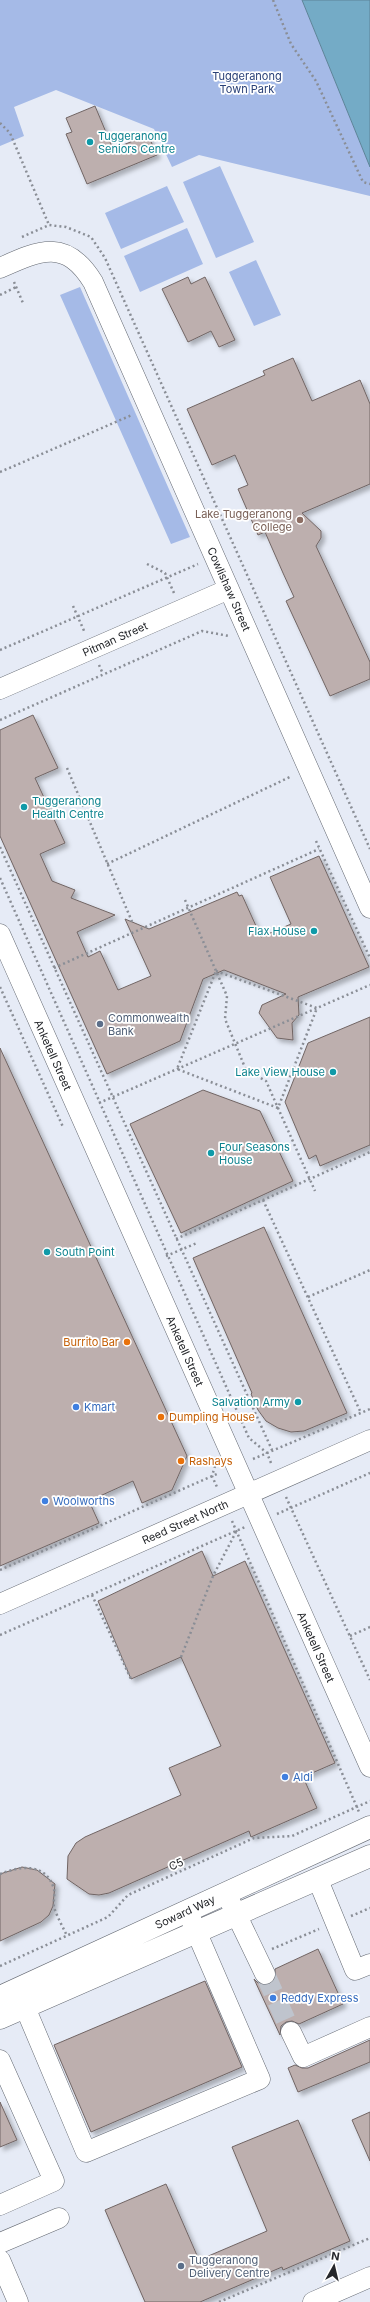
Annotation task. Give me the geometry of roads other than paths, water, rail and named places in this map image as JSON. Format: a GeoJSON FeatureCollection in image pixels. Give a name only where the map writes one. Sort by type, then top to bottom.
{"type":"FeatureCollection","features":[{"type":"Feature","properties":{"kind":"main road","name":"Soward Way"},"geometry":{"type":"LineString","coordinates":[[0,2018],[14,1998],[188,1911],[370,1827]]}},
{"type":"Feature","properties":{"kind":"main road","name":"Soward Way"},"geometry":{"type":"LineString","coordinates":[[14,1998],[197,1933],[370,1856]]}},
{"type":"Feature","properties":{"kind":"street","name":"Cowlishaw Street"},"geometry":{"type":"LineString","coordinates":[[0,268],[44,252],[66,255],[84,266],[93,282],[370,908]]}},
{"type":"Feature","properties":{"kind":"street","name":"Pitman Street"},"geometry":{"type":"LineString","coordinates":[[0,689],[229,589]]}},
{"type":"Feature","properties":{"kind":"street","name":"Anketell Street"},"geometry":{"type":"LineString","coordinates":[[0,934],[370,1767]]}},
{"type":"Feature","properties":{"kind":"street","name":"Reed Street North"},"geometry":{"type":"LineString","coordinates":[[0,1604],[370,1440]]}},
{"type":"Feature","properties":{"kind":"street"},"geometry":{"type":"LineString","coordinates":[[318,1880],[355,1970],[370,1964]]}},
{"type":"Feature","properties":{"kind":"street"},"geometry":{"type":"LineString","coordinates":[[226,1893],[264,1974]]}},
{"type":"Feature","properties":{"kind":"street"},"geometry":{"type":"LineString","coordinates":[[14,1998],[86,2152],[260,2079],[188,1911]]}},
{"type":"Feature","properties":{"kind":"street"},"geometry":{"type":"LineString","coordinates":[[291,2032],[303,2058],[370,2027]]}},
{"type":"Feature","properties":{"kind":"street"},"geometry":{"type":"LineString","coordinates":[[0,2060],[54,2181],[0,2205]]}},
{"type":"Feature","properties":{"kind":"street"},"geometry":{"type":"LineString","coordinates":[[0,2243],[59,2218]]}},
{"type":"Feature","properties":{"kind":"street"},"geometry":{"type":"LineString","coordinates":[[0,2260],[18,2302]]}},
{"type":"Feature","properties":{"kind":"street"},"geometry":{"type":"LineString","coordinates":[[313,2302],[370,2277]]}},
{"type":"Feature","properties":{"kind":"tunnel"},"geometry":{"type":"LineString","coordinates":[[265,1974],[291,2032]]}},
{"type":"Feature","properties":{"kind":"place","name":"Tuggeranong Seniors Centre"},"geometry":{"type":"Point","coordinates":[90,142]}},
{"type":"Feature","properties":{"kind":"place","name":"Lake Tuggeranong College"},"geometry":{"type":"Point","coordinates":[300,520]}},
{"type":"Feature","properties":{"kind":"place","name":"Tuggeranong Health Centre"},"geometry":{"type":"Point","coordinates":[24,807]}},
{"type":"Feature","properties":{"kind":"place","name":"Flax House"},"geometry":{"type":"Point","coordinates":[314,931]}},
{"type":"Feature","properties":{"kind":"place","name":"Commonwealth Bank"},"geometry":{"type":"Point","coordinates":[100,1024]}},
{"type":"Feature","properties":{"kind":"place","name":"Lake View House"},"geometry":{"type":"Point","coordinates":[333,1072]}},
{"type":"Feature","properties":{"kind":"place","name":"Four Seasons House"},"geometry":{"type":"Point","coordinates":[211,1153]}},
{"type":"Feature","properties":{"kind":"place","name":"South Point"},"geometry":{"type":"Point","coordinates":[47,1252]}},
{"type":"Feature","properties":{"kind":"place","name":"Burrito Bar"},"geometry":{"type":"Point","coordinates":[127,1342]}},
{"type":"Feature","properties":{"kind":"place","name":"Salvation Army"},"geometry":{"type":"Point","coordinates":[298,1402]}},
{"type":"Feature","properties":{"kind":"place","name":"Kmart"},"geometry":{"type":"Point","coordinates":[76,1407]}},
{"type":"Feature","properties":{"kind":"place","name":"Dumpling House"},"geometry":{"type":"Point","coordinates":[161,1417]}},
{"type":"Feature","properties":{"kind":"place","name":"Rashays"},"geometry":{"type":"Point","coordinates":[181,1461]}},
{"type":"Feature","properties":{"kind":"place","name":"Woolworths"},"geometry":{"type":"Point","coordinates":[45,1501]}},
{"type":"Feature","properties":{"kind":"place","name":"Aldi"},"geometry":{"type":"Point","coordinates":[285,1777]}},
{"type":"Feature","properties":{"kind":"place","name":"Reddy Express"},"geometry":{"type":"Point","coordinates":[273,1998]}},
{"type":"Feature","properties":{"kind":"place","name":"Tuggeranong Delivery Centre"},"geometry":{"type":"Point","coordinates":[181,2266]}},
{"type":"Feature","properties":{"kind":"park label","name":"Tuggeranong Town Park"},"geometry":{"type":"Point","coordinates":[247,82]}}]}
